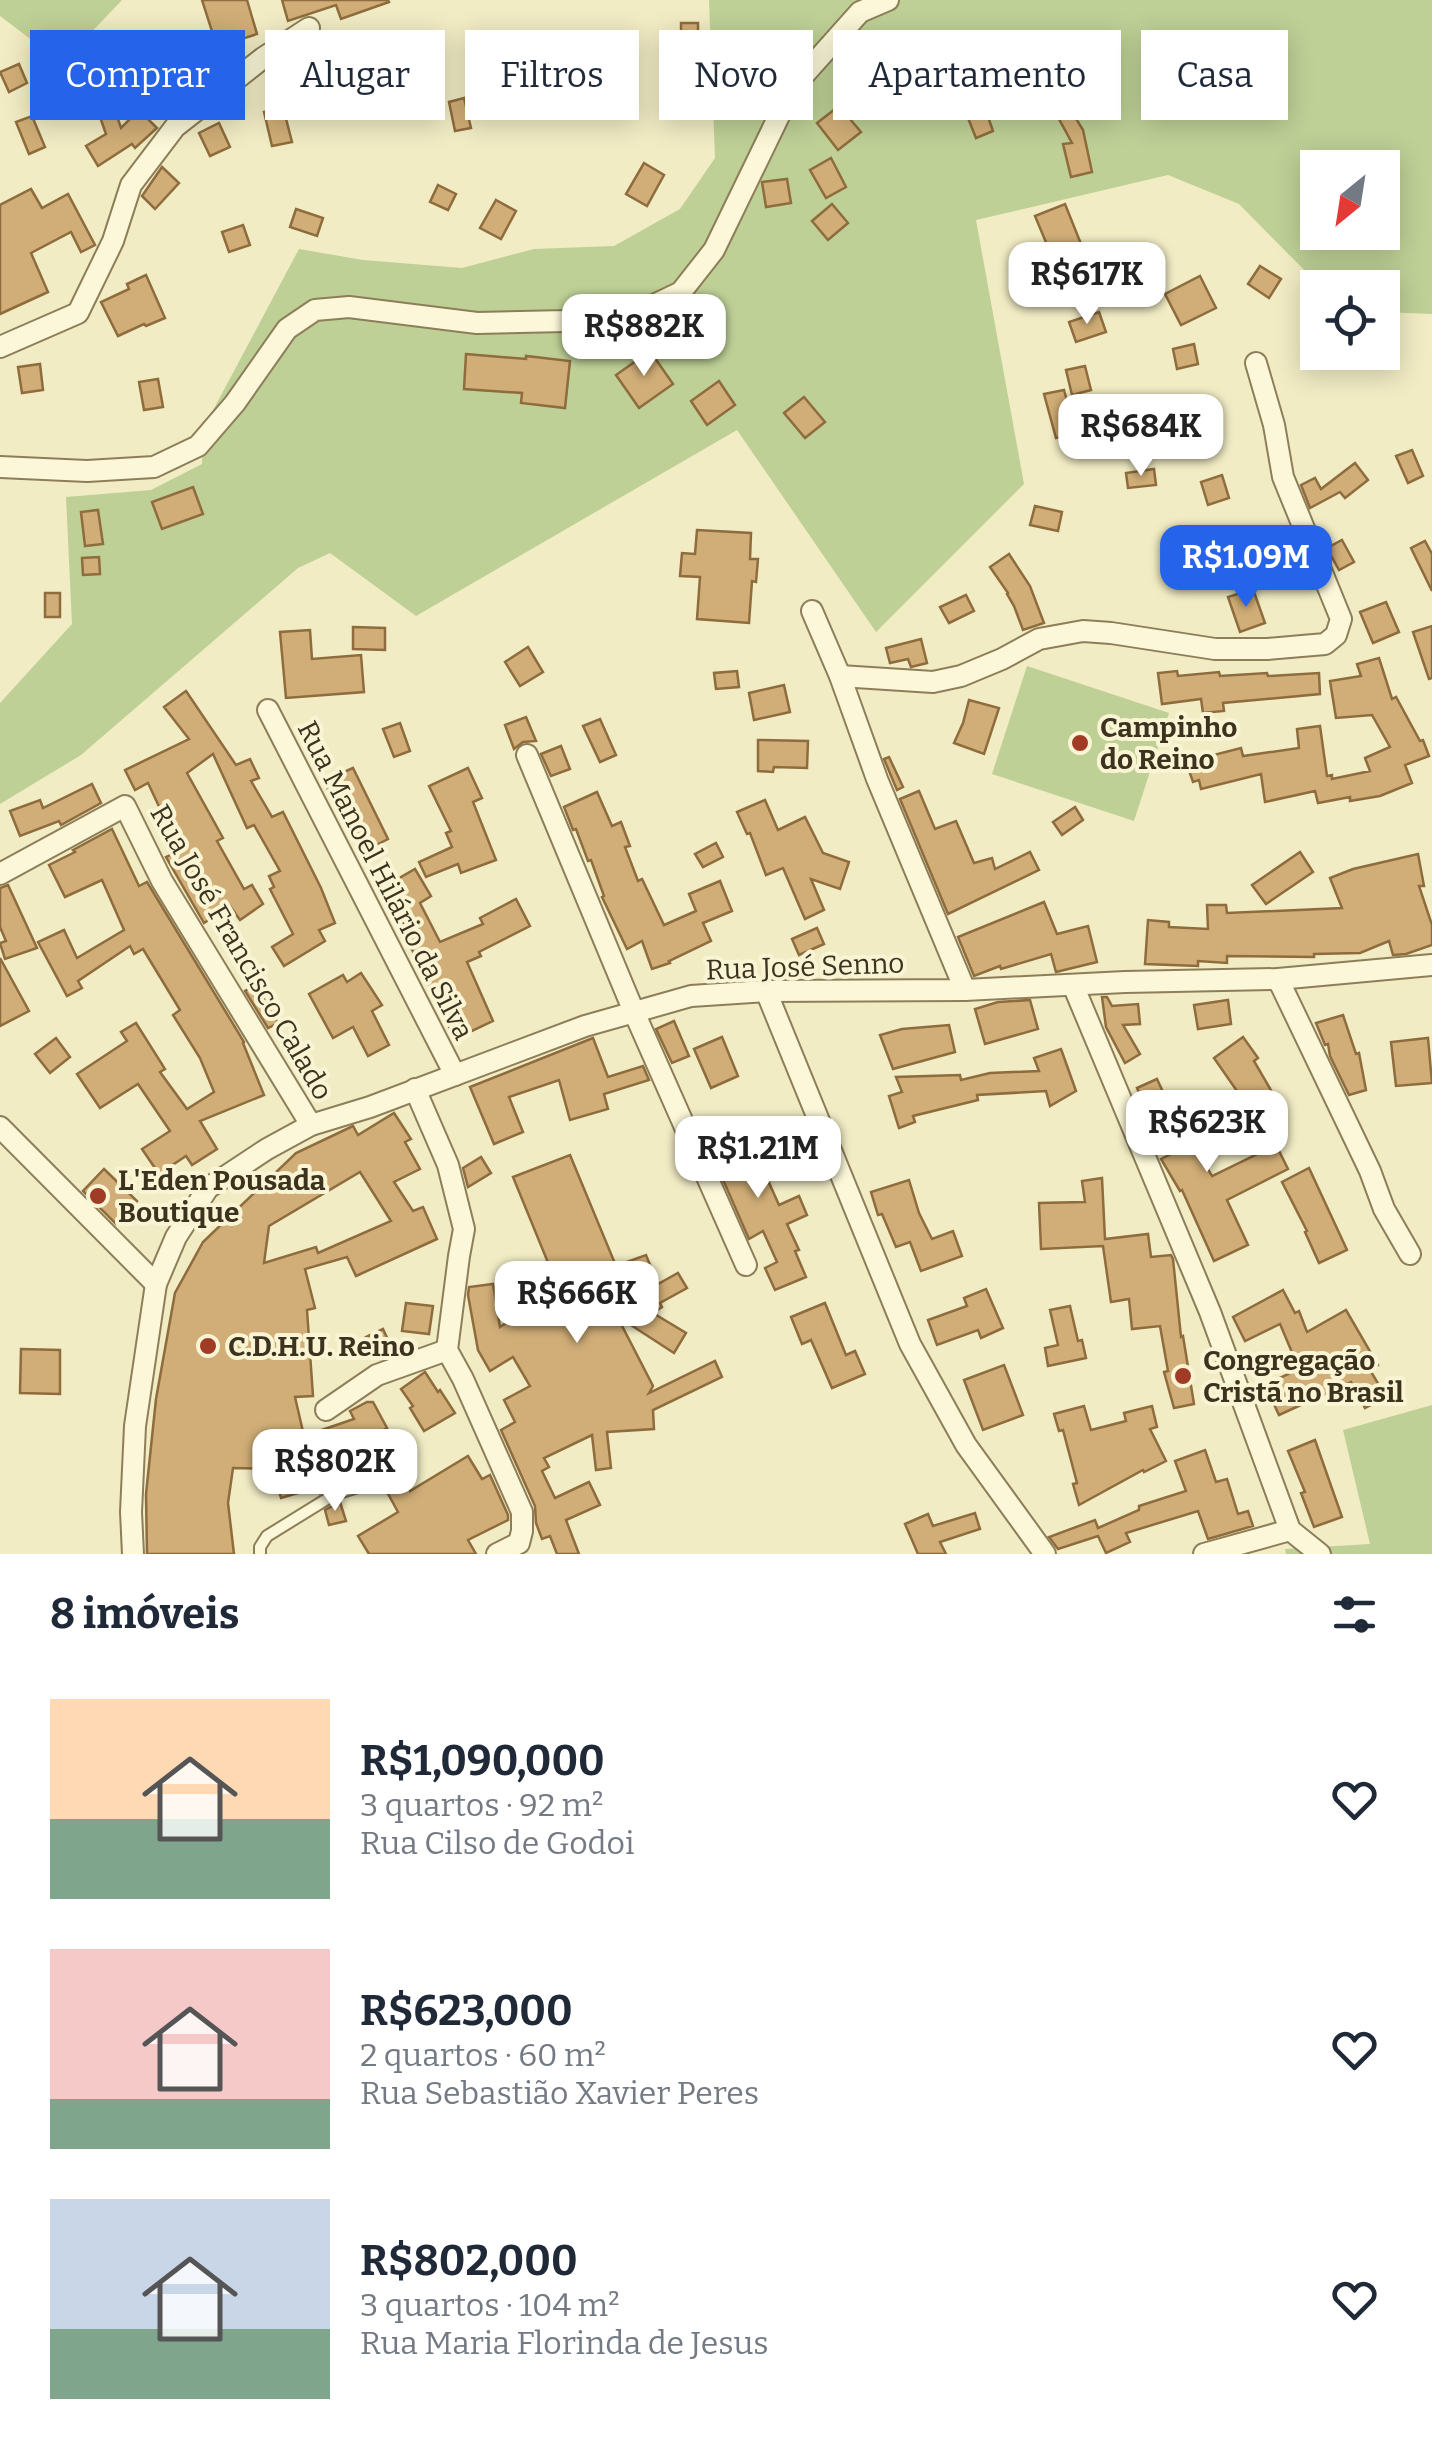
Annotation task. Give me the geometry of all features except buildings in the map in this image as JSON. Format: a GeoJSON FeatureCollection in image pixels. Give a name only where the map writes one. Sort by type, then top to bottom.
{"type":"FeatureCollection","features":[{"type":"Feature","properties":{"kind":"street"},"geometry":{"type":"LineString","coordinates":[[0,467],[86,471],[154,467],[198,446],[235,403],[287,329],[315,310],[349,307],[477,323],[566,321],[637,312],[681,292],[714,250],[793,87],[860,12],[888,0]]}},
{"type":"Feature","properties":{"kind":"street"},"geometry":{"type":"LineString","coordinates":[[0,347],[78,313],[113,241],[131,185],[176,127],[263,58],[309,28]]}},
{"type":"Feature","properties":{"kind":"street"},"geometry":{"type":"LineString","coordinates":[[840,676],[933,682],[960,676],[1039,640],[1083,631],[1215,649],[1325,644],[1336,636],[1342,619],[1283,477],[1274,424],[1256,363]]}},
{"type":"Feature","properties":{"kind":"street"},"geometry":{"type":"LineString","coordinates":[[812,611],[964,990]]}},
{"type":"Feature","properties":{"kind":"street","name":"Rua Manoel Hilário da Silva"},"geometry":{"type":"LineString","coordinates":[[268,710],[456,1074]]}},
{"type":"Feature","properties":{"kind":"street"},"geometry":{"type":"LineString","coordinates":[[528,755],[634,1012],[746,1265]]}},
{"type":"Feature","properties":{"kind":"street","name":"Rua José Francisco Calado"},"geometry":{"type":"LineString","coordinates":[[0,874],[125,806],[162,881],[311,1125]]}},
{"type":"Feature","properties":{"kind":"street","name":"Rua José Senno"},"geometry":{"type":"LineString","coordinates":[[133,1554],[135,1426],[156,1284],[176,1237],[208,1188],[311,1125],[584,1026],[691,996],[1278,979],[1432,966]]}},
{"type":"Feature","properties":{"kind":"street"},"geometry":{"type":"LineString","coordinates":[[1278,979],[1384,1208],[1410,1254]]}},
{"type":"Feature","properties":{"kind":"street"},"geometry":{"type":"LineString","coordinates":[[1073,985],[1210,1312],[1290,1530],[1320,1554]]}},
{"type":"Feature","properties":{"kind":"street"},"geometry":{"type":"LineString","coordinates":[[766,992],[910,1344],[966,1445],[1041,1549]]}},
{"type":"Feature","properties":{"kind":"street"},"geometry":{"type":"LineString","coordinates":[[415,1089],[448,1165],[464,1229],[448,1350],[522,1512],[519,1543],[497,1554]]}},
{"type":"Feature","properties":{"kind":"street"},"geometry":{"type":"LineString","coordinates":[[0,1126],[156,1284]]}},
{"type":"Feature","properties":{"kind":"street"},"geometry":{"type":"LineString","coordinates":[[326,1410],[376,1375],[448,1350]]}},
{"type":"Feature","properties":{"kind":"street"},"geometry":{"type":"LineString","coordinates":[[1204,1554],[1290,1530]]}},
{"type":"Feature","properties":{"kind":"lane"},"geometry":{"type":"LineString","coordinates":[[260,1554],[263,1540],[318,1504],[335,1494],[371,1484]]}},
{"type":"Feature","properties":{"kind":"green space"},"geometry":{"type":"Polygon","coordinates":[[[0,0],[122,0],[93,30],[30,30],[30,39],[0,16],[0,0]]]}},
{"type":"Feature","properties":{"kind":"green space"},"geometry":{"type":"Polygon","coordinates":[[[709,0],[1432,0],[1432,314],[1400,313],[1400,270],[1304,270],[1239,204],[1168,175],[976,220],[1024,484],[876,632],[737,430],[416,616],[330,553],[298,568],[81,755],[0,804],[0,703],[72,624],[66,497],[151,490],[202,464],[203,429],[299,249],[363,260],[462,268],[534,249],[614,246],[680,209],[715,158],[714,120],[813,120],[813,30],[710,30],[709,0]]]}},
{"type":"Feature","properties":{"kind":"green space","name":"Campinho do Reino"},"geometry":{"type":"Polygon","coordinates":[[[1027,666],[1169,713],[1134,821],[992,774],[1027,666]]]}},
{"type":"Feature","properties":{"kind":"green space"},"geometry":{"type":"Polygon","coordinates":[[[1432,1405],[1432,1554],[1286,1554],[1285,1549],[1370,1544],[1343,1430],[1432,1405]]]}},
{"type":"Feature","properties":{"kind":"place","name":"Campinho do Reino"},"geometry":{"type":"Point","coordinates":[1080,743]}},
{"type":"Feature","properties":{"kind":"place","name":"L'Eden Pousada Boutique"},"geometry":{"type":"Point","coordinates":[98,1196]}},
{"type":"Feature","properties":{"kind":"place","name":"C.D.H.U. Reino"},"geometry":{"type":"Point","coordinates":[208,1346]}},
{"type":"Feature","properties":{"kind":"place","name":"Congregação Cristã no Brasil"},"geometry":{"type":"Point","coordinates":[1183,1376]}}]}
